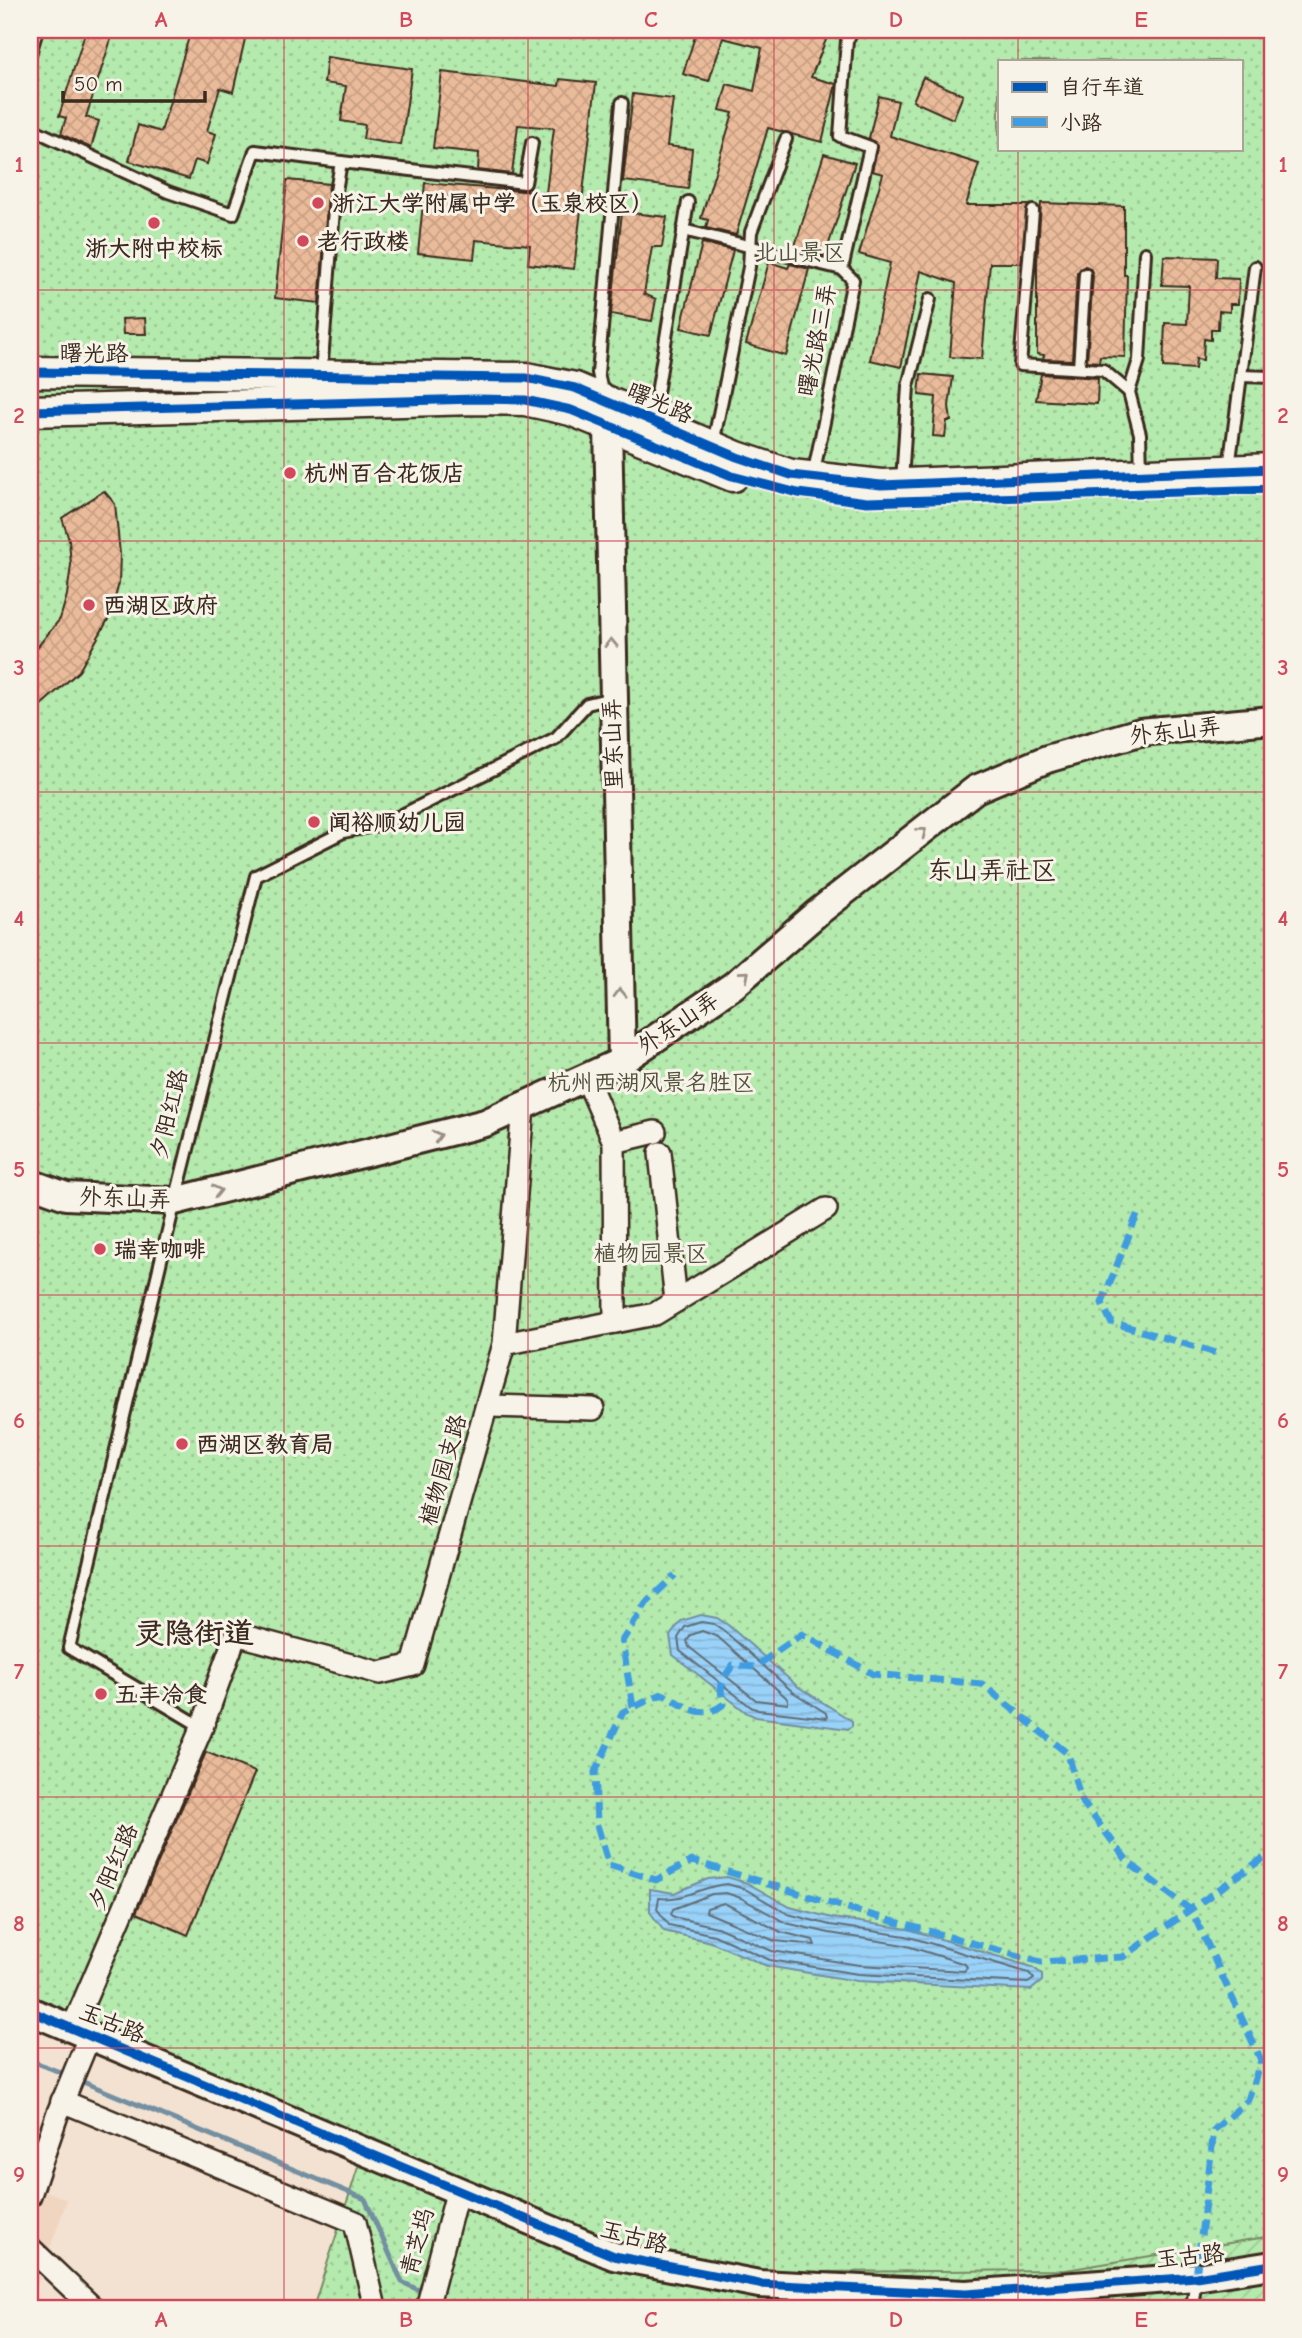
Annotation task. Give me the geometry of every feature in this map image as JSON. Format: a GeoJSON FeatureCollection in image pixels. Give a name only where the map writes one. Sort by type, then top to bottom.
{"type":"FeatureCollection","features":[{"type":"Feature","properties":{"kind":"main road","name":"曙光路"},"geometry":{"type":"LineString","coordinates":[[30,372],[526,378],[575,387],[606,413],[732,476],[798,493],[867,502],[1272,489]]}},
{"type":"Feature","properties":{"kind":"main road","name":"曙光路"},"geometry":{"type":"LineString","coordinates":[[30,411],[476,399],[524,401],[653,421],[791,475],[902,484],[1272,470]]}},
{"type":"Feature","properties":{"kind":"street","name":"里东山弄"},"geometry":{"type":"LineString","coordinates":[[606,413],[622,1061]]}},
{"type":"Feature","properties":{"kind":"street","name":"外东山弄"},"geometry":{"type":"LineString","coordinates":[[30,1183],[66,1196],[175,1201],[485,1123],[622,1061],[734,985],[817,913],[976,789],[1047,758],[1140,732],[1272,720]]}},
{"type":"Feature","properties":{"kind":"street"},"geometry":{"type":"LineString","coordinates":[[586,1077],[614,1142],[615,1322]]}},
{"type":"Feature","properties":{"kind":"street","name":"植物园支路"},"geometry":{"type":"LineString","coordinates":[[236,1634],[380,1674],[413,1665],[489,1406],[504,1344],[523,1106]]}},
{"type":"Feature","properties":{"kind":"street"},"geometry":{"type":"LineString","coordinates":[[614,1142],[655,1132]]}},
{"type":"Feature","properties":{"kind":"street"},"geometry":{"type":"LineString","coordinates":[[660,1153],[677,1301]]}},
{"type":"Feature","properties":{"kind":"street"},"geometry":{"type":"LineString","coordinates":[[504,1344],[655,1314],[826,1209]]}},
{"type":"Feature","properties":{"kind":"street"},"geometry":{"type":"LineString","coordinates":[[489,1406],[593,1409]]}},
{"type":"Feature","properties":{"kind":"street","name":"夕阳红路"},"geometry":{"type":"LineString","coordinates":[[30,2195],[81,2031],[202,1727],[236,1634]]}},
{"type":"Feature","properties":{"kind":"street","name":"玉古路"},"geometry":{"type":"LineString","coordinates":[[30,2011],[614,2256],[759,2284],[966,2294],[1196,2277],[1272,2265]]}},
{"type":"Feature","properties":{"kind":"street"},"geometry":{"type":"LineString","coordinates":[[59,2108],[355,2222],[375,2308]]}},
{"type":"Feature","properties":{"kind":"street","name":"青芝坞"},"geometry":{"type":"LineString","coordinates":[[427,2308],[458,2189]]}},
{"type":"Feature","properties":{"kind":"street"},"geometry":{"type":"LineString","coordinates":[[30,2248],[93,2308]]}},
{"type":"Feature","properties":{"kind":"lane"},"geometry":{"type":"LineString","coordinates":[[30,54],[37,30]]}},
{"type":"Feature","properties":{"kind":"lane","name":"曙光路三弄"},"geometry":{"type":"LineString","coordinates":[[813,476],[853,280],[842,269],[870,147],[840,136],[847,40],[854,30]]}},
{"type":"Feature","properties":{"kind":"lane"},"geometry":{"type":"LineString","coordinates":[[606,413],[597,373],[622,103]]}},
{"type":"Feature","properties":{"kind":"lane"},"geometry":{"type":"LineString","coordinates":[[30,128],[168,192],[233,214],[255,151],[525,183],[532,143]]}},
{"type":"Feature","properties":{"kind":"lane"},"geometry":{"type":"LineString","coordinates":[[712,446],[749,267],[751,232],[786,139]]}},
{"type":"Feature","properties":{"kind":"lane"},"geometry":{"type":"LineString","coordinates":[[321,374],[335,197],[341,162]]}},
{"type":"Feature","properties":{"kind":"lane"},"geometry":{"type":"LineString","coordinates":[[653,421],[688,202]]}},
{"type":"Feature","properties":{"kind":"lane"},"geometry":{"type":"LineString","coordinates":[[1033,211],[1020,365],[1103,370],[1129,392]]}},
{"type":"Feature","properties":{"kind":"lane"},"geometry":{"type":"LineString","coordinates":[[683,230],[842,269]]}},
{"type":"Feature","properties":{"kind":"lane"},"geometry":{"type":"LineString","coordinates":[[1142,474],[1140,434],[1129,392],[1139,360],[1145,253]]}},
{"type":"Feature","properties":{"kind":"lane"},"geometry":{"type":"LineString","coordinates":[[1229,471],[1255,267]]}},
{"type":"Feature","properties":{"kind":"lane"},"geometry":{"type":"LineString","coordinates":[[1079,368],[1085,274]]}},
{"type":"Feature","properties":{"kind":"lane"},"geometry":{"type":"LineString","coordinates":[[902,484],[908,386],[930,299]]}},
{"type":"Feature","properties":{"kind":"lane"},"geometry":{"type":"LineString","coordinates":[[1241,376],[1272,377]]}},
{"type":"Feature","properties":{"kind":"lane","name":"夕阳红路"},"geometry":{"type":"LineString","coordinates":[[202,1727],[69,1648],[175,1201],[256,876],[343,832],[384,824],[556,738],[587,704],[612,698]]}},
{"type":"Feature","properties":{"kind":"lane"},"geometry":{"type":"LineString","coordinates":[[1192,2308],[1196,2277]]}},
{"type":"Feature","properties":{"kind":"shaded area"},"geometry":{"type":"Polygon","coordinates":[[[30,2184],[67,2200],[30,2306],[30,2184]]]}},
{"type":"Feature","properties":{"kind":"green space","name":"植物园景区"},"geometry":{"type":"Polygon","coordinates":[[[30,30],[1272,30],[1272,2308],[313,2308],[361,2158],[30,2015],[30,30]]]}},
{"type":"Feature","properties":{"kind":"green space"},"geometry":{"type":"Polygon","coordinates":[[[1272,2236],[1272,2308],[828,2308],[825,2272],[1066,2270],[1272,2236]]]}},
{"type":"Feature","properties":{"kind":"water"},"geometry":{"type":"Polygon","coordinates":[[[701,1615],[717,1618],[728,1625],[797,1686],[852,1721],[852,1726],[848,1729],[756,1717],[747,1713],[673,1655],[670,1636],[681,1621],[701,1615]]]}},
{"type":"Feature","properties":{"kind":"water"},"geometry":{"type":"Polygon","coordinates":[[[727,1877],[747,1883],[790,1907],[832,1918],[908,1929],[1032,1967],[1042,1974],[1042,1981],[1031,1990],[857,1981],[767,1966],[711,1942],[664,1931],[650,1912],[650,1889],[674,1893],[708,1879],[727,1877]]]}},
{"type":"Feature","properties":{"kind":"building"},"geometry":{"type":"Polygon","coordinates":[[[86,30],[114,30],[86,117],[99,121],[91,148],[61,134],[66,118],[59,116],[86,30]]]}},
{"type":"Feature","properties":{"kind":"building"},"geometry":{"type":"Polygon","coordinates":[[[191,30],[247,30],[233,92],[220,88],[207,131],[216,134],[207,164],[195,160],[189,179],[129,161],[138,125],[161,132],[191,30]]]}},
{"type":"Feature","properties":{"kind":"building"},"geometry":{"type":"Polygon","coordinates":[[[697,30],[830,30],[811,77],[836,84],[822,142],[768,128],[736,235],[706,228],[708,220],[701,218],[733,113],[720,110],[727,84],[754,91],[762,48],[723,38],[709,81],[683,74],[697,30]]]}},
{"type":"Feature","properties":{"kind":"building"},"geometry":{"type":"Polygon","coordinates":[[[327,57],[412,69],[401,145],[363,139],[365,125],[341,121],[346,86],[324,83],[327,57]]]}},
{"type":"Feature","properties":{"kind":"building"},"geometry":{"type":"Polygon","coordinates":[[[442,72],[559,86],[560,79],[596,83],[574,269],[528,264],[530,245],[476,240],[474,259],[418,253],[425,183],[546,193],[554,128],[518,125],[512,174],[478,170],[479,153],[433,148],[442,72]]]}},
{"type":"Feature","properties":{"kind":"building"},"geometry":{"type":"Polygon","coordinates":[[[923,77],[963,95],[953,119],[913,101],[923,77]]]}},
{"type":"Feature","properties":{"kind":"building"},"geometry":{"type":"Polygon","coordinates":[[[633,94],[673,99],[667,146],[692,149],[688,189],[623,181],[633,94]]]}},
{"type":"Feature","properties":{"kind":"building"},"geometry":{"type":"Polygon","coordinates":[[[879,96],[898,101],[890,136],[979,164],[966,205],[1028,205],[1021,263],[990,263],[982,359],[950,357],[956,283],[921,271],[901,367],[870,360],[890,263],[859,254],[883,174],[872,171],[878,146],[869,138],[879,96]]]}},
{"type":"Feature","properties":{"kind":"building"},"geometry":{"type":"Polygon","coordinates":[[[824,154],[855,163],[825,256],[794,249],[824,154]]]}},
{"type":"Feature","properties":{"kind":"building","name":"老行政楼"},"geometry":{"type":"Polygon","coordinates":[[[287,180],[329,184],[319,303],[275,298],[287,180]]]}},
{"type":"Feature","properties":{"kind":"building"},"geometry":{"type":"Polygon","coordinates":[[[1041,203],[1124,206],[1124,275],[1127,275],[1125,357],[1100,356],[1099,362],[1087,361],[1093,275],[1090,268],[1085,266],[1077,273],[1072,360],[1043,359],[1044,355],[1037,354],[1037,263],[1041,203]]]}},
{"type":"Feature","properties":{"kind":"building"},"geometry":{"type":"Polygon","coordinates":[[[622,212],[667,217],[662,247],[652,247],[644,294],[656,299],[652,321],[611,314],[622,212]]]}},
{"type":"Feature","properties":{"kind":"building"},"geometry":{"type":"Polygon","coordinates":[[[702,243],[733,250],[711,335],[681,328],[702,243]]]}},
{"type":"Feature","properties":{"kind":"building"},"geometry":{"type":"Polygon","coordinates":[[[1164,256],[1217,258],[1216,278],[1239,279],[1238,304],[1230,304],[1230,312],[1219,311],[1218,329],[1211,329],[1211,340],[1204,339],[1203,360],[1196,359],[1195,369],[1163,367],[1165,323],[1187,324],[1189,286],[1162,285],[1164,256]]]}},
{"type":"Feature","properties":{"kind":"building"},"geometry":{"type":"Polygon","coordinates":[[[769,262],[788,268],[790,264],[809,269],[786,356],[746,344],[769,262]]]}},
{"type":"Feature","properties":{"kind":"building"},"geometry":{"type":"Polygon","coordinates":[[[145,318],[146,334],[123,334],[122,319],[145,318]]]}},
{"type":"Feature","properties":{"kind":"building"},"geometry":{"type":"Polygon","coordinates":[[[921,374],[953,377],[949,406],[951,421],[947,421],[945,437],[933,436],[936,397],[919,395],[921,374]]]}},
{"type":"Feature","properties":{"kind":"building"},"geometry":{"type":"Polygon","coordinates":[[[1041,374],[1098,378],[1097,404],[1036,400],[1041,374]]]}},
{"type":"Feature","properties":{"kind":"building","name":"西湖区政府"},"geometry":{"type":"Polygon","coordinates":[[[104,491],[115,504],[120,554],[119,583],[110,616],[79,671],[30,715],[30,656],[60,619],[67,595],[71,565],[69,540],[62,518],[104,491]]]}},
{"type":"Feature","properties":{"kind":"building"},"geometry":{"type":"Polygon","coordinates":[[[206,1752],[255,1772],[188,1935],[136,1913],[206,1752]]]}},
{"type":"Feature","properties":{"kind":"waterway"},"geometry":{"type":"LineString","coordinates":[[30,2060],[67,2075]]}},
{"type":"Feature","properties":{"kind":"waterway"},"geometry":{"type":"LineString","coordinates":[[76,2079],[365,2199],[402,2282],[427,2294]]}},
{"type":"Feature","properties":{"kind":"waterway"},"geometry":{"type":"LineString","coordinates":[[436,2299],[455,2308]]}},
{"type":"Feature","properties":{"kind":"marked path"},"geometry":{"type":"LineString","coordinates":[[1137,1215],[1102,1303],[1111,1322],[1216,1353]]}},
{"type":"Feature","properties":{"kind":"marked path"},"geometry":{"type":"LineString","coordinates":[[1268,1370],[1272,1358]]}},
{"type":"Feature","properties":{"kind":"marked path"},"geometry":{"type":"LineString","coordinates":[[633,1707],[622,1641],[647,1602],[675,1575]]}},
{"type":"Feature","properties":{"kind":"marked path"},"geometry":{"type":"LineString","coordinates":[[1196,2277],[1214,2130],[1248,2100],[1261,2060],[1192,1911],[1129,1863],[1081,1800],[1068,1754],[982,1684],[873,1674],[802,1634],[755,1667],[733,1665],[722,1683],[724,1704],[716,1709],[700,1712],[662,1694],[623,1712],[595,1772],[597,1825],[609,1865],[656,1880],[692,1861],[881,1918],[1041,1962],[1123,1957],[1272,1852]]}},
{"type":"Feature","properties":{"kind":"cycle path"},"geometry":{"type":"LineString","coordinates":[[30,372],[526,378],[575,388],[737,457],[791,475],[881,485],[1272,469]]}},
{"type":"Feature","properties":{"kind":"cycle path"},"geometry":{"type":"LineString","coordinates":[[30,411],[525,400],[571,410],[732,476],[798,493],[867,502],[1272,489]]}},
{"type":"Feature","properties":{"kind":"cycle path"},"geometry":{"type":"LineString","coordinates":[[30,2011],[614,2256],[759,2284],[966,2294],[1196,2277],[1272,2265]]}},
{"type":"Feature","properties":{"kind":"place","name":"浙江大学附属中学（玉泉校区）"},"geometry":{"type":"Point","coordinates":[318,203]}},
{"type":"Feature","properties":{"kind":"place","name":"浙大附中校标"},"geometry":{"type":"Point","coordinates":[154,223]}},
{"type":"Feature","properties":{"kind":"place","name":"老行政楼"},"geometry":{"type":"Point","coordinates":[303,241]}},
{"type":"Feature","properties":{"kind":"place","name":"杭州百合花饭店"},"geometry":{"type":"Point","coordinates":[290,473]}},
{"type":"Feature","properties":{"kind":"place","name":"西湖区政府"},"geometry":{"type":"Point","coordinates":[89,605]}},
{"type":"Feature","properties":{"kind":"place","name":"闻裕顺幼儿园"},"geometry":{"type":"Point","coordinates":[314,822]}},
{"type":"Feature","properties":{"kind":"place","name":"瑞幸咖啡"},"geometry":{"type":"Point","coordinates":[100,1249]}},
{"type":"Feature","properties":{"kind":"place","name":"西湖区教育局"},"geometry":{"type":"Point","coordinates":[182,1444]}},
{"type":"Feature","properties":{"kind":"place","name":"五丰冷食"},"geometry":{"type":"Point","coordinates":[101,1694]}},
{"type":"Feature","properties":{"kind":"district","name":"东山弄社区"},"geometry":{"type":"Point","coordinates":[992,871]}},
{"type":"Feature","properties":{"kind":"district","name":"灵隐街道"},"geometry":{"type":"Point","coordinates":[194,1633]}},
{"type":"Feature","properties":{"kind":"park label","name":"北山景区"},"geometry":{"type":"Point","coordinates":[800,252]}},
{"type":"Feature","properties":{"kind":"park label","name":"杭州西湖风景名胜区"},"geometry":{"type":"Point","coordinates":[651,1082]}}]}
